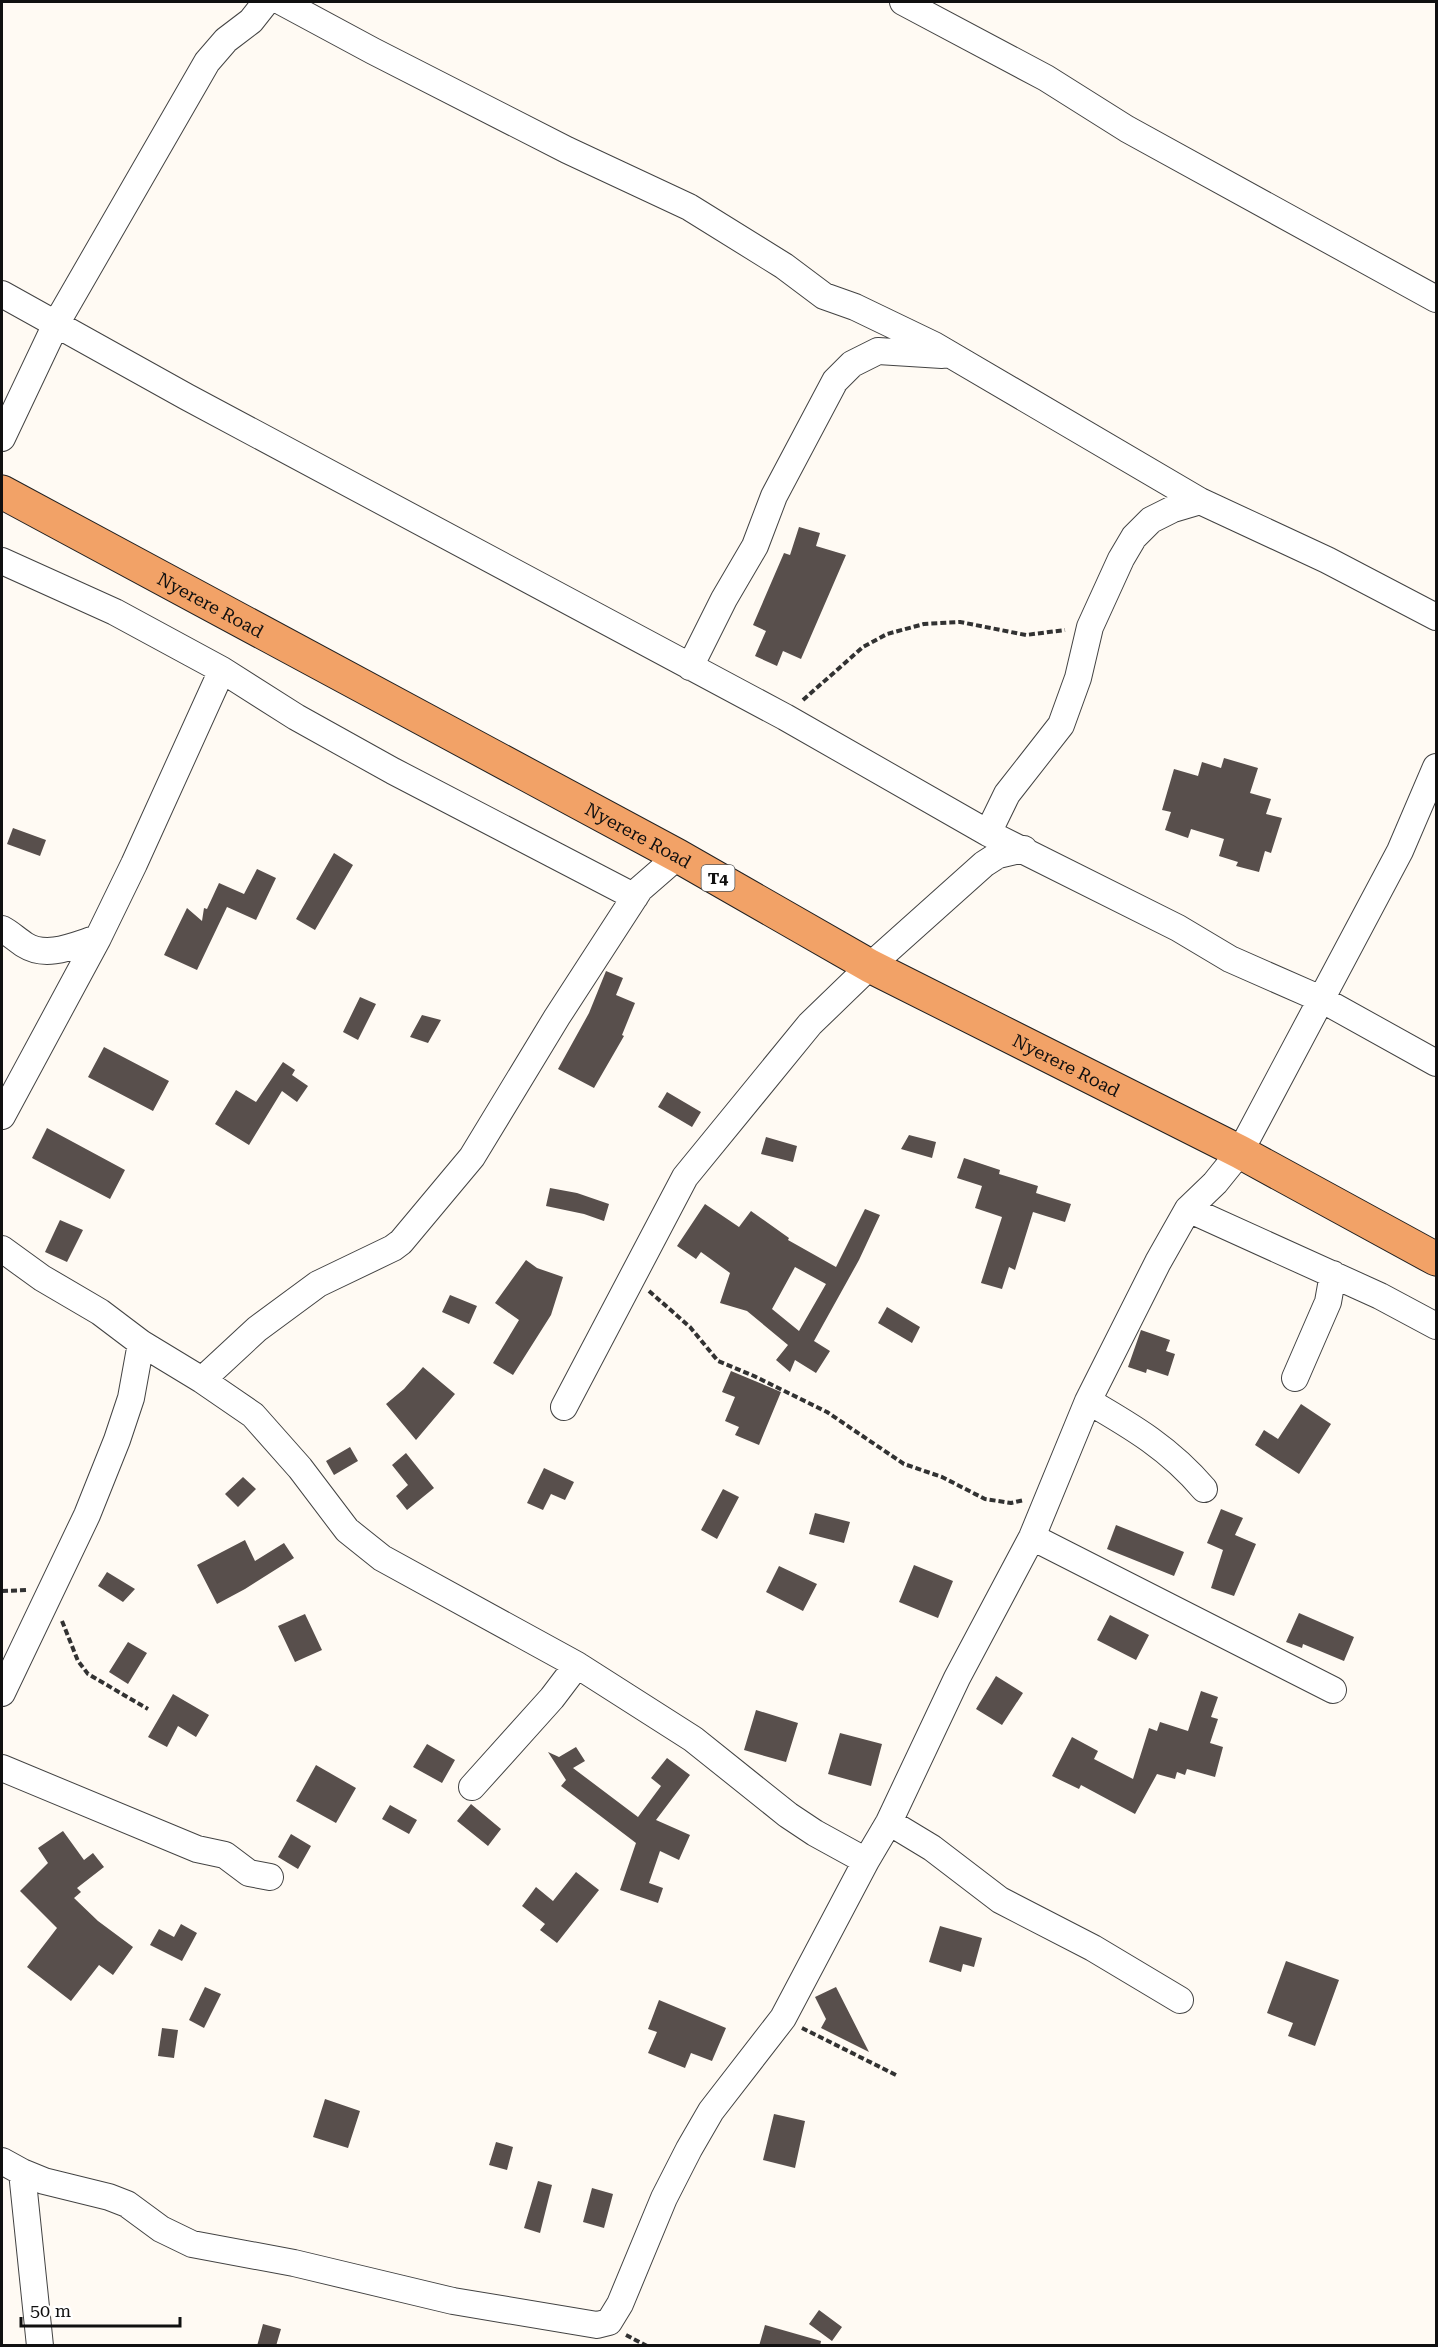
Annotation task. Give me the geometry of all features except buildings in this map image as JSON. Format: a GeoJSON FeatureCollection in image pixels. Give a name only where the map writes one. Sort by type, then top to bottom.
{"type":"FeatureCollection","features":[{"type":"Feature","properties":{"kind":"highway","name":"Nyerere Road"},"geometry":{"type":"LineString","coordinates":[[2,492],[678,856],[870,966],[1240,1152],[1437,1259]]}},
{"type":"Feature","properties":{"kind":"street"},"geometry":{"type":"LineString","coordinates":[[2,438],[56,324],[207,62],[226,40],[250,21],[266,2]]}},
{"type":"Feature","properties":{"kind":"street"},"geometry":{"type":"LineString","coordinates":[[282,2],[557,145],[689,207],[770,257],[825,296],[855,307],[952,356],[1200,501],[1327,560],[1437,617]]}},
{"type":"Feature","properties":{"kind":"street"},"geometry":{"type":"LineString","coordinates":[[903,2],[1046,78],[1127,129],[1437,299]]}},
{"type":"Feature","properties":{"kind":"street"},"geometry":{"type":"LineString","coordinates":[[2,294],[785,717],[988,833],[1178,928],[1230,958],[1321,999],[1437,1063]]}},
{"type":"Feature","properties":{"kind":"street"},"geometry":{"type":"LineString","coordinates":[[690,667],[724,599],[755,546],[774,496],[835,381],[852,364],[878,351],[952,356]]}},
{"type":"Feature","properties":{"kind":"street"},"geometry":{"type":"LineString","coordinates":[[988,833],[1007,794],[1061,725],[1078,678],[1090,627],[1134,537],[1151,520],[1173,509],[1200,501]]}},
{"type":"Feature","properties":{"kind":"street"},"geometry":{"type":"LineString","coordinates":[[2,561],[114,612],[222,670],[296,717],[393,771],[635,897]]}},
{"type":"Feature","properties":{"kind":"street"},"geometry":{"type":"LineString","coordinates":[[2,1116],[98,938],[222,670]]}},
{"type":"Feature","properties":{"kind":"street"},"geometry":{"type":"LineString","coordinates":[[40,2346],[12,2167],[127,2204],[161,2229],[192,2244],[305,2265],[453,2301],[597,2325],[609,2322],[620,2304],[664,2198],[711,2111],[783,2018],[889,1822],[957,1678],[1032,1537],[1088,1401],[1158,1262],[1188,1209],[1215,1183],[1240,1152],[1400,851],[1437,767]]}},
{"type":"Feature","properties":{"kind":"street"},"geometry":{"type":"LineString","coordinates":[[564,1407],[685,1176],[810,1024],[870,966],[984,864],[998,855],[1024,849]]}},
{"type":"Feature","properties":{"kind":"street"},"geometry":{"type":"LineString","coordinates":[[202,1380],[257,1329],[302,1295],[318,1284],[401,1242],[472,1157],[556,1017],[640,889],[678,856]]}},
{"type":"Feature","properties":{"kind":"street"},"geometry":{"type":"LineString","coordinates":[[2,929],[26,946],[40,951],[59,950],[98,938]]}},
{"type":"Feature","properties":{"kind":"street"},"geometry":{"type":"LineString","coordinates":[[1188,1209],[1380,1296],[1437,1326]]}},
{"type":"Feature","properties":{"kind":"street"},"geometry":{"type":"LineString","coordinates":[[2,1249],[42,1278],[100,1312],[141,1343],[202,1380],[253,1415],[266,1428],[347,1530],[367,1547],[400,1568],[577,1665],[693,1739],[797,1821],[866,1861]]}},
{"type":"Feature","properties":{"kind":"street"},"geometry":{"type":"LineString","coordinates":[[1294,1378],[1328,1302],[1333,1274]]}},
{"type":"Feature","properties":{"kind":"street"},"geometry":{"type":"LineString","coordinates":[[2,1694],[87,1515],[124,1421],[141,1343]]}},
{"type":"Feature","properties":{"kind":"street"},"geometry":{"type":"LineString","coordinates":[[1088,1401],[1162,1447],[1184,1466],[1204,1489]]}},
{"type":"Feature","properties":{"kind":"street"},"geometry":{"type":"LineString","coordinates":[[1032,1537],[1333,1690]]}},
{"type":"Feature","properties":{"kind":"street"},"geometry":{"type":"LineString","coordinates":[[472,1787],[552,1698],[577,1665]]}},
{"type":"Feature","properties":{"kind":"street"},"geometry":{"type":"LineString","coordinates":[[2,1768],[197,1849],[225,1855],[249,1873],[270,1877]]}},
{"type":"Feature","properties":{"kind":"street"},"geometry":{"type":"LineString","coordinates":[[889,1822],[932,1848],[1000,1900],[1093,1948],[1180,2000]]}},
{"type":"Feature","properties":{"kind":"path"},"geometry":{"type":"LineString","coordinates":[[785,717],[863,646],[887,634],[924,624],[960,622],[1026,635],[1090,627]]}},
{"type":"Feature","properties":{"kind":"path"},"geometry":{"type":"LineString","coordinates":[[633,1277],[690,1327],[718,1361],[827,1412],[904,1464],[942,1477],[985,1499],[1011,1503],[1051,1495]]}},
{"type":"Feature","properties":{"kind":"path"},"geometry":{"type":"LineString","coordinates":[[58,1576],[59,1612],[78,1661],[88,1674],[148,1709]]}},
{"type":"Feature","properties":{"kind":"path"},"geometry":{"type":"LineString","coordinates":[[783,2018],[840,2049],[896,2074]]}}]}
